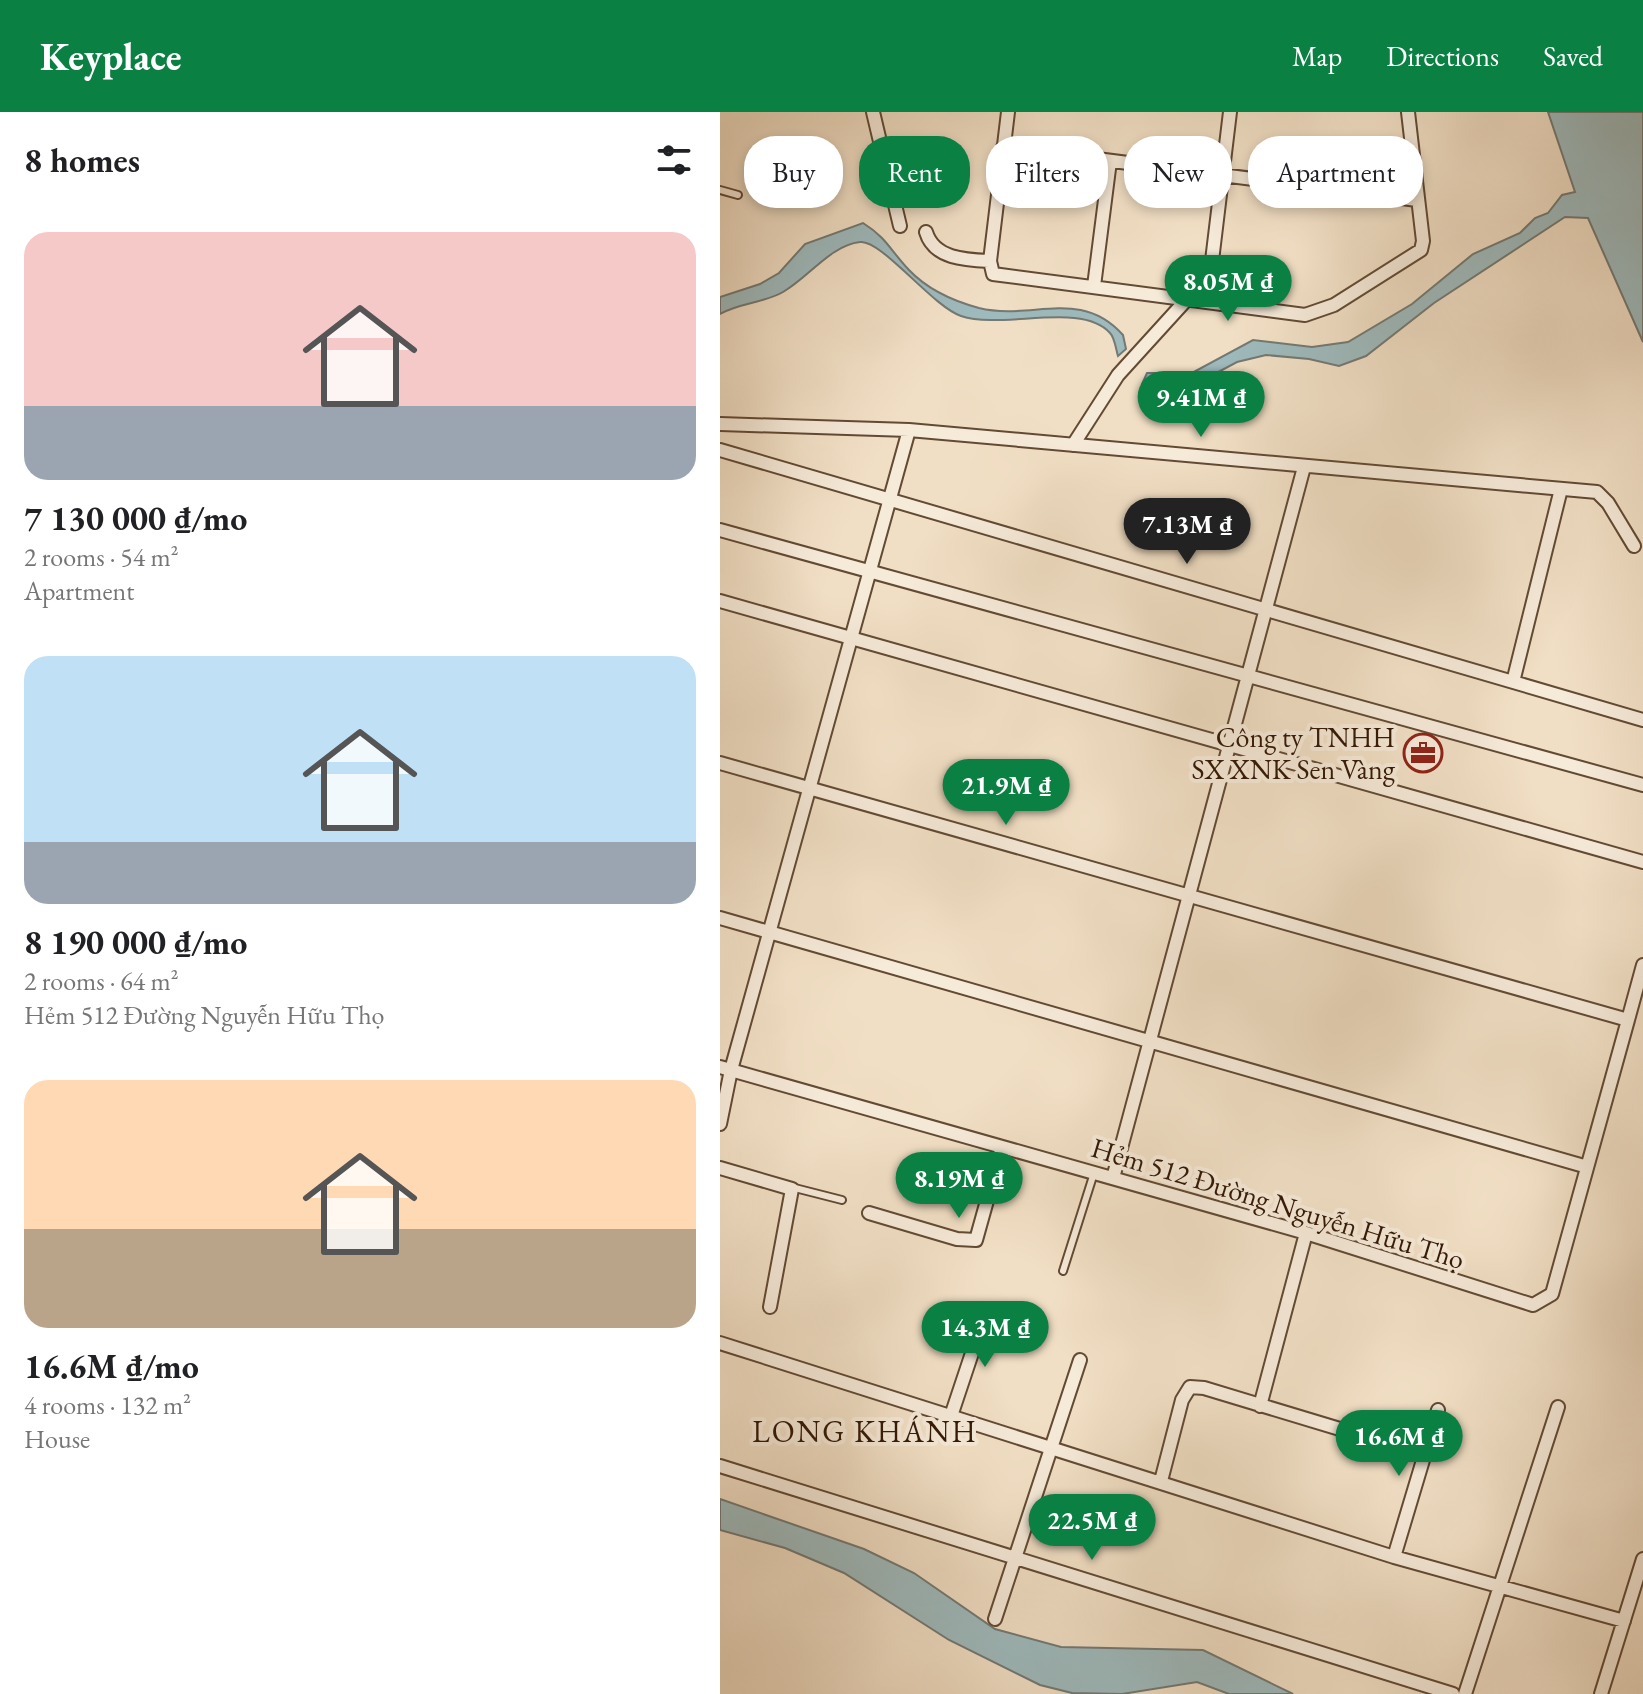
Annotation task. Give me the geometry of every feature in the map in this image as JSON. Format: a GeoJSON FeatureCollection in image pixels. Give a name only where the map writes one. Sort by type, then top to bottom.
{"type":"FeatureCollection","features":[{"type":"Feature","properties":{"kind":"street"},"geometry":{"type":"LineString","coordinates":[[873,112],[900,226]]}},
{"type":"Feature","properties":{"kind":"street"},"geometry":{"type":"LineString","coordinates":[[1005,136],[1008,112]]}},
{"type":"Feature","properties":{"kind":"street"},"geometry":{"type":"LineString","coordinates":[[1227,136],[1230,112]]}},
{"type":"Feature","properties":{"kind":"street"},"geometry":{"type":"LineString","coordinates":[[1408,112],[1410,136]]}},
{"type":"Feature","properties":{"kind":"street"},"geometry":{"type":"LineString","coordinates":[[1094,286],[1110,161],[1124,163]]}},
{"type":"Feature","properties":{"kind":"street"},"geometry":{"type":"LineString","coordinates":[[996,208],[990,261],[990,271],[996,275],[1305,315],[1334,305],[1421,250],[1423,241],[1418,208]]}},
{"type":"Feature","properties":{"kind":"street"},"geometry":{"type":"LineString","coordinates":[[1207,302],[1218,208]]}},
{"type":"Feature","properties":{"kind":"street"},"geometry":{"type":"LineString","coordinates":[[926,232],[938,249],[951,256],[990,261]]}},
{"type":"Feature","properties":{"kind":"street"},"geometry":{"type":"LineString","coordinates":[[1073,445],[1118,375],[1188,298]]}},
{"type":"Feature","properties":{"kind":"street"},"geometry":{"type":"LineString","coordinates":[[720,424],[909,430],[1597,492],[1603,496],[1634,546]]}},
{"type":"Feature","properties":{"kind":"street"},"geometry":{"type":"LineString","coordinates":[[720,1124],[725,1068],[770,933],[909,430]]}},
{"type":"Feature","properties":{"kind":"street"},"geometry":{"type":"LineString","coordinates":[[720,450],[1643,720]]}},
{"type":"Feature","properties":{"kind":"street"},"geometry":{"type":"LineString","coordinates":[[1113,1178],[1191,898],[1304,467]]}},
{"type":"Feature","properties":{"kind":"street"},"geometry":{"type":"LineString","coordinates":[[1513,682],[1561,489]]}},
{"type":"Feature","properties":{"kind":"street"},"geometry":{"type":"LineString","coordinates":[[720,530],[1643,785]]}},
{"type":"Feature","properties":{"kind":"street"},"geometry":{"type":"LineString","coordinates":[[720,601],[1643,862]]}},
{"type":"Feature","properties":{"kind":"street"},"geometry":{"type":"LineString","coordinates":[[720,763],[1628,1020]]}},
{"type":"Feature","properties":{"kind":"street"},"geometry":{"type":"LineString","coordinates":[[720,918],[1584,1166],[1643,965]]}},
{"type":"Feature","properties":{"kind":"street","name":"Hẻm 512 Đường Nguyễn Hữu Thọ"},"geometry":{"type":"LineString","coordinates":[[725,1068],[1306,1233],[1533,1305],[1552,1294],[1584,1166]]}},
{"type":"Feature","properties":{"kind":"street"},"geometry":{"type":"LineString","coordinates":[[869,1213],[957,1239],[976,1240],[1002,1147]]}},
{"type":"Feature","properties":{"kind":"street"},"geometry":{"type":"LineString","coordinates":[[720,1168],[791,1187],[770,1307]]}},
{"type":"Feature","properties":{"kind":"street"},"geometry":{"type":"LineString","coordinates":[[1260,1406],[1306,1233]]}},
{"type":"Feature","properties":{"kind":"street"},"geometry":{"type":"LineString","coordinates":[[951,1416],[986,1311]]}},
{"type":"Feature","properties":{"kind":"street"},"geometry":{"type":"LineString","coordinates":[[720,1343],[1394,1557],[1624,1621]]}},
{"type":"Feature","properties":{"kind":"street"},"geometry":{"type":"LineString","coordinates":[[995,1619],[1018,1558],[1080,1360]]}},
{"type":"Feature","properties":{"kind":"street"},"geometry":{"type":"LineString","coordinates":[[1161,1481],[1182,1400],[1190,1387],[1204,1388],[1426,1455]]}},
{"type":"Feature","properties":{"kind":"street"},"geometry":{"type":"LineString","coordinates":[[1465,1694],[1558,1407]]}},
{"type":"Feature","properties":{"kind":"street"},"geometry":{"type":"LineString","coordinates":[[1394,1557],[1438,1410]]}},
{"type":"Feature","properties":{"kind":"street"},"geometry":{"type":"LineString","coordinates":[[720,1466],[1453,1694]]}},
{"type":"Feature","properties":{"kind":"street"},"geometry":{"type":"LineString","coordinates":[[1601,1694],[1643,1559]]}},
{"type":"Feature","properties":{"kind":"lane"},"geometry":{"type":"LineString","coordinates":[[720,190],[738,195]]}},
{"type":"Feature","properties":{"kind":"lane"},"geometry":{"type":"LineString","coordinates":[[1063,1271],[1094,1173]]}},
{"type":"Feature","properties":{"kind":"lane"},"geometry":{"type":"LineString","coordinates":[[791,1187],[842,1200]]}},
{"type":"Feature","properties":{"kind":"water"},"geometry":{"type":"Polygon","coordinates":[[[1548,112],[1643,112],[1643,342],[1588,218],[1565,217],[1434,303],[1366,356],[1339,366],[1309,359],[1266,355],[1237,362],[1209,377],[1184,383],[1158,387],[1142,384],[1147,373],[1192,373],[1253,340],[1312,347],[1348,342],[1412,304],[1473,254],[1520,233],[1535,218],[1548,213],[1562,195],[1575,192],[1548,112]]]}},
{"type":"Feature","properties":{"kind":"water"},"geometry":{"type":"Polygon","coordinates":[[[863,223],[883,239],[916,277],[941,294],[979,308],[999,311],[1055,308],[1090,312],[1123,335],[1126,349],[1118,356],[1110,333],[1097,324],[1081,319],[998,320],[961,316],[936,300],[881,251],[860,242],[849,244],[829,255],[783,292],[720,314],[720,297],[760,284],[779,273],[805,244],[863,223]]]}},
{"type":"Feature","properties":{"kind":"water"},"geometry":{"type":"Polygon","coordinates":[[[720,1499],[864,1549],[914,1573],[995,1629],[1061,1647],[1203,1650],[1293,1694],[1229,1694],[1197,1682],[1122,1694],[1072,1693],[1040,1685],[949,1640],[844,1573],[785,1548],[720,1530],[720,1499]]]}},
{"type":"Feature","properties":{"kind":"place","name":"Công ty TNHH SX XNK Sen Vàng"},"geometry":{"type":"Point","coordinates":[1423,753]}},
{"type":"Feature","properties":{"kind":"district","name":"LONG KHÁNH"},"geometry":{"type":"Point","coordinates":[865,1432]}}]}
